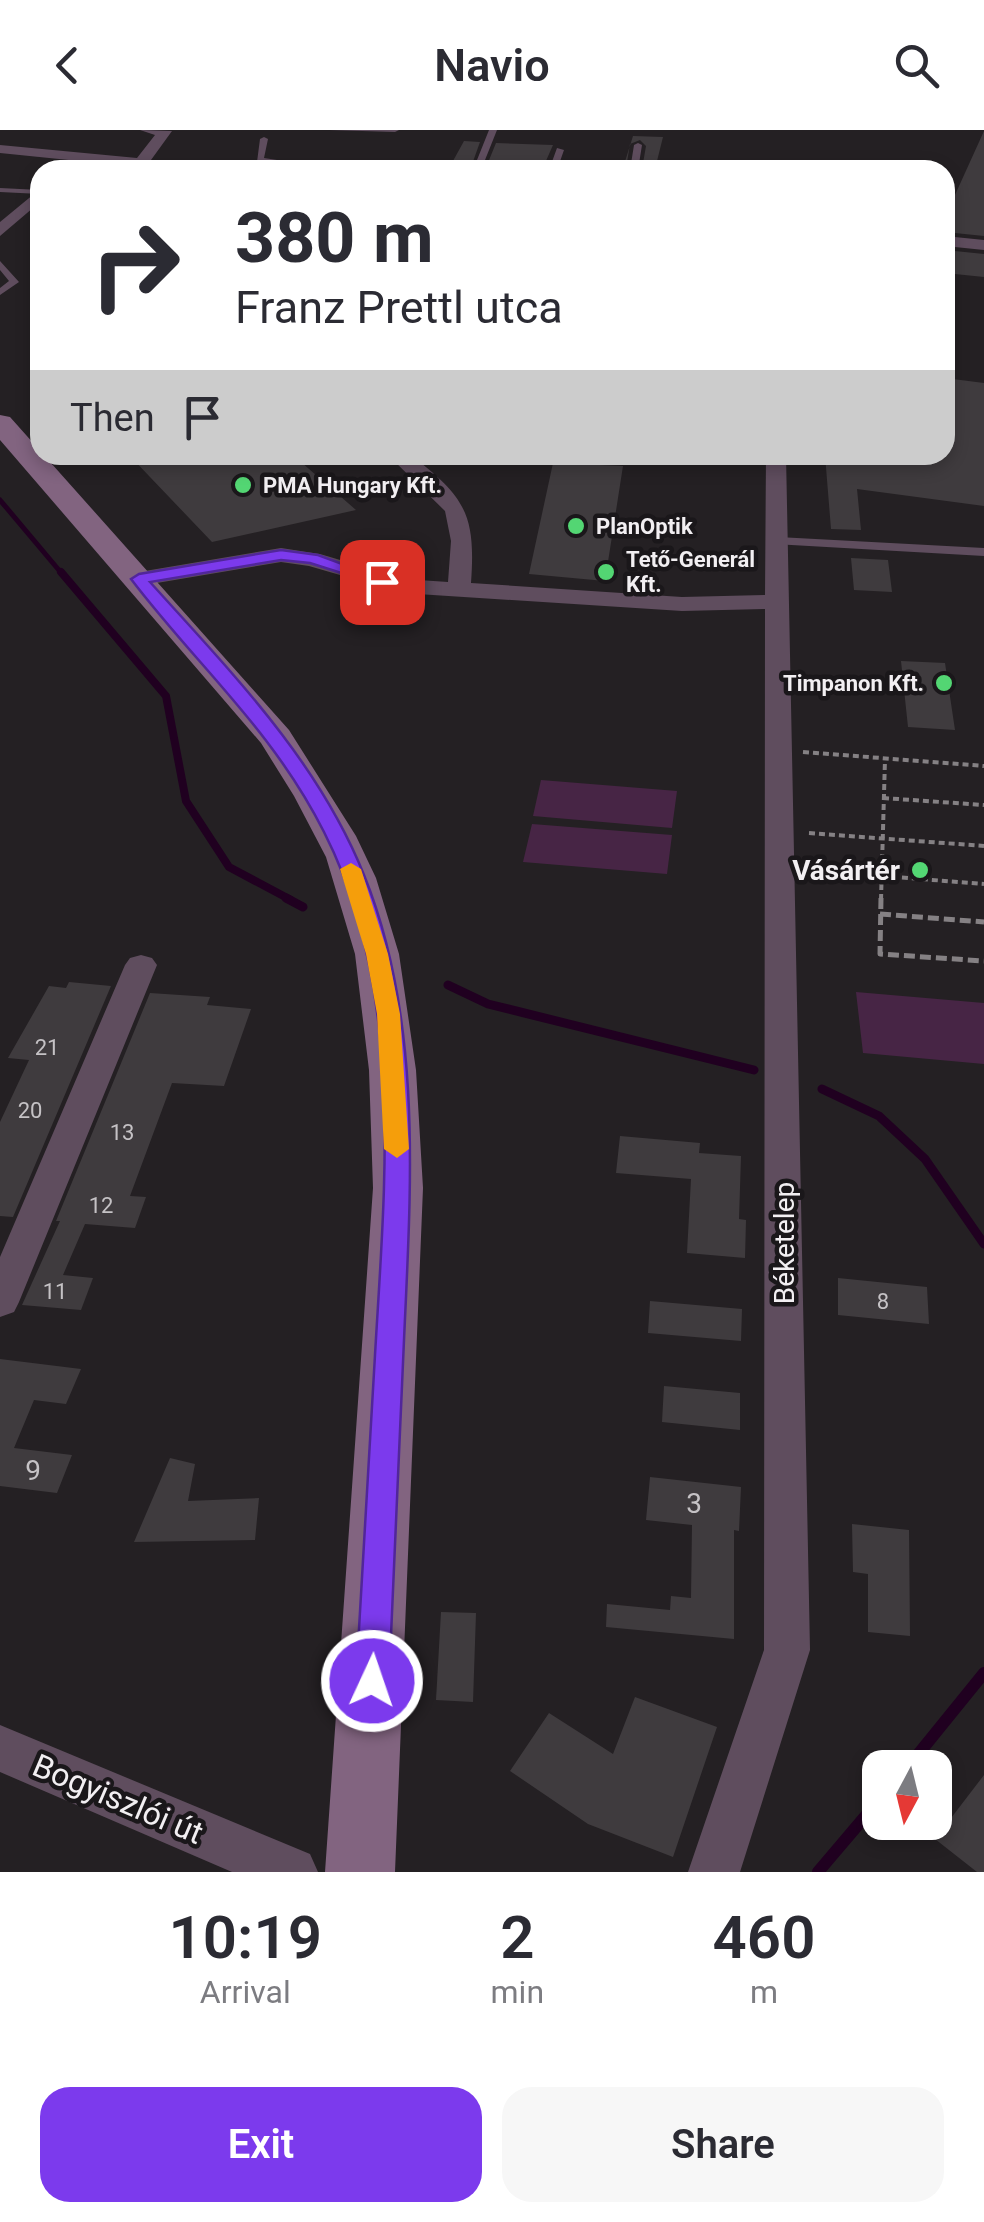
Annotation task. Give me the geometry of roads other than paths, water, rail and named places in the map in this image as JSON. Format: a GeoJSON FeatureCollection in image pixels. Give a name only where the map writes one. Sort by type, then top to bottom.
{"type":"FeatureCollection","features":[{"type":"Feature","properties":{"kind":"main road"},"geometry":{"type":"LineString","coordinates":[[0,423],[30,457]]}},
{"type":"Feature","properties":{"kind":"main road"},"geometry":{"type":"LineString","coordinates":[[37,465],[262,719],[333,831],[367,917],[388,1014],[398,1188],[360,1872]]}},
{"type":"Feature","properties":{"kind":"street"},"geometry":{"type":"LineString","coordinates":[[143,160],[165,130],[147,130]]}},
{"type":"Feature","properties":{"kind":"street"},"geometry":{"type":"LineString","coordinates":[[0,149],[110,160]]}},
{"type":"Feature","properties":{"kind":"street"},"geometry":{"type":"LineString","coordinates":[[77,160],[80,157]]}},
{"type":"Feature","properties":{"kind":"street"},"geometry":{"type":"LineString","coordinates":[[0,231],[30,202]]}},
{"type":"Feature","properties":{"kind":"street"},"geometry":{"type":"LineString","coordinates":[[955,242],[984,245]]}},
{"type":"Feature","properties":{"kind":"street"},"geometry":{"type":"LineString","coordinates":[[411,465],[450,496],[464,529],[458,591]]}},
{"type":"Feature","properties":{"kind":"street","name":"Béketelep"},"geometry":{"type":"LineString","coordinates":[[714,1872],[786,1650],[776,465]]}},
{"type":"Feature","properties":{"kind":"street"},"geometry":{"type":"LineString","coordinates":[[139,579],[281,555],[312,558],[402,586],[682,604],[780,602]]}},
{"type":"Feature","properties":{"kind":"street"},"geometry":{"type":"LineString","coordinates":[[0,1302],[141,965]]}},
{"type":"Feature","properties":{"kind":"street","name":"Bogyiszlói út"},"geometry":{"type":"LineString","coordinates":[[0,1748],[292,1872]]}},
{"type":"Feature","properties":{"kind":"lane"},"geometry":{"type":"LineString","coordinates":[[333,130],[395,130]]}},
{"type":"Feature","properties":{"kind":"lane"},"geometry":{"type":"LineString","coordinates":[[480,160],[493,130]]}},
{"type":"Feature","properties":{"kind":"lane"},"geometry":{"type":"LineString","coordinates":[[260,160],[264,139]]}},
{"type":"Feature","properties":{"kind":"lane"},"geometry":{"type":"LineString","coordinates":[[636,160],[638,145]]}},
{"type":"Feature","properties":{"kind":"lane"},"geometry":{"type":"LineString","coordinates":[[556,160],[560,150]]}},
{"type":"Feature","properties":{"kind":"lane"},"geometry":{"type":"LineString","coordinates":[[0,190],[30,192]]}},
{"type":"Feature","properties":{"kind":"lane"},"geometry":{"type":"LineString","coordinates":[[0,264],[14,282],[0,292]]}},
{"type":"Feature","properties":{"kind":"lane"},"geometry":{"type":"LineString","coordinates":[[778,542],[984,552]]}},
{"type":"Feature","properties":{"kind":"waterway"},"geometry":{"type":"LineString","coordinates":[[0,500],[63,575]]}},
{"type":"Feature","properties":{"kind":"waterway"},"geometry":{"type":"LineString","coordinates":[[61,572],[166,696],[186,801],[229,867],[291,900]]}},
{"type":"Feature","properties":{"kind":"waterway"},"geometry":{"type":"LineString","coordinates":[[286,898],[303,907]]}},
{"type":"Feature","properties":{"kind":"waterway"},"geometry":{"type":"LineString","coordinates":[[448,985],[488,1004],[754,1070]]}},
{"type":"Feature","properties":{"kind":"waterway"},"geometry":{"type":"LineString","coordinates":[[822,1089],[879,1116],[925,1159],[984,1244]]}},
{"type":"Feature","properties":{"kind":"waterway"},"geometry":{"type":"LineString","coordinates":[[922,1750],[984,1673]]}},
{"type":"Feature","properties":{"kind":"waterway"},"geometry":{"type":"LineString","coordinates":[[818,1872],[862,1820]]}},
{"type":"Feature","properties":{"kind":"place","name":"PMA Hungary Kft."},"geometry":{"type":"Point","coordinates":[243,485]}},
{"type":"Feature","properties":{"kind":"place","name":"PlanOptik"},"geometry":{"type":"Point","coordinates":[576,526]}},
{"type":"Feature","properties":{"kind":"place","name":"Tető-Generál Kft."},"geometry":{"type":"Point","coordinates":[606,572]}},
{"type":"Feature","properties":{"kind":"place","name":"Timpanon Kft."},"geometry":{"type":"Point","coordinates":[944,683]}},
{"type":"Feature","properties":{"kind":"place","name":"Vásártér"},"geometry":{"type":"Point","coordinates":[920,870]}}]}
